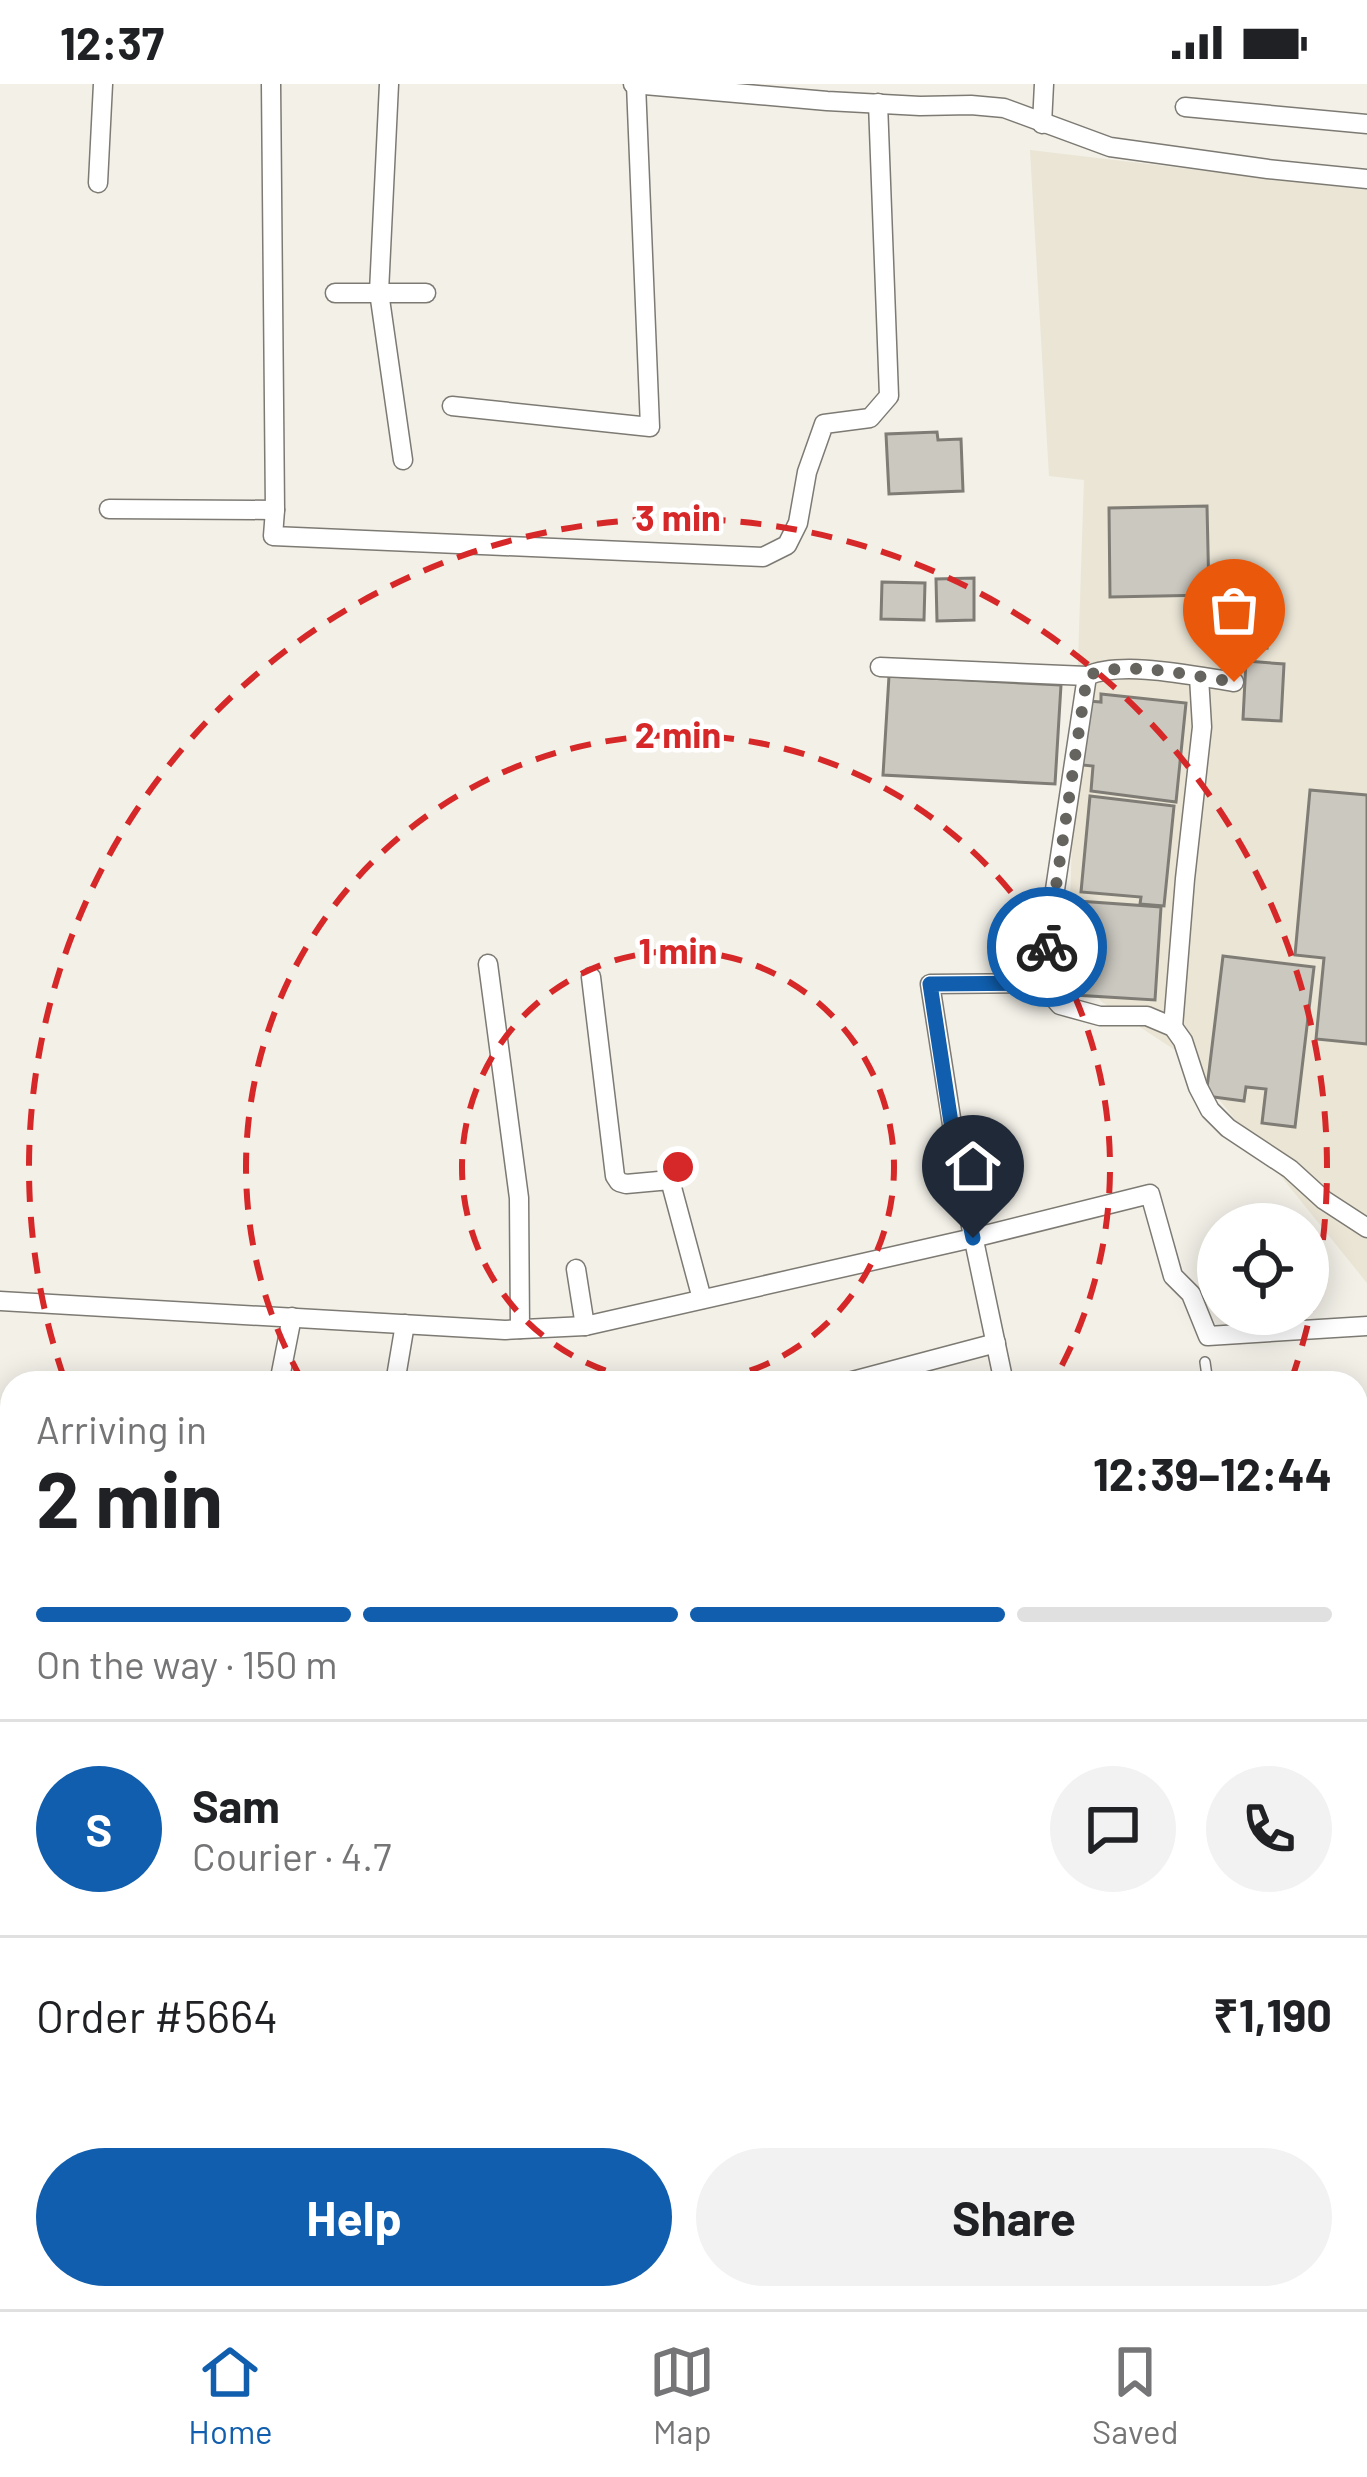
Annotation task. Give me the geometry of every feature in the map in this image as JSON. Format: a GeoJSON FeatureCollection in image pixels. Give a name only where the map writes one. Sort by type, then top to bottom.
{"type":"FeatureCollection","features":[{"type":"Feature","properties":{"kind":"street"},"geometry":{"type":"LineString","coordinates":[[98,183],[103,84]]}},
{"type":"Feature","properties":{"kind":"street"},"geometry":{"type":"LineString","coordinates":[[271,84],[273,536],[764,557],[787,545],[798,523],[807,472],[824,424],[870,418],[889,396],[878,104]]}},
{"type":"Feature","properties":{"kind":"street"},"geometry":{"type":"LineString","coordinates":[[389,84],[379,292],[403,460]]}},
{"type":"Feature","properties":{"kind":"street"},"geometry":{"type":"LineString","coordinates":[[452,406],[650,428],[634,84],[812,92],[878,104],[1004,108],[1111,147],[1367,179]]}},
{"type":"Feature","properties":{"kind":"street"},"geometry":{"type":"LineString","coordinates":[[1042,124],[1044,84]]}},
{"type":"Feature","properties":{"kind":"street"},"geometry":{"type":"LineString","coordinates":[[1185,107],[1367,124]]}},
{"type":"Feature","properties":{"kind":"street"},"geometry":{"type":"LineString","coordinates":[[335,293],[426,293]]}},
{"type":"Feature","properties":{"kind":"street"},"geometry":{"type":"LineString","coordinates":[[109,509],[275,510]]}},
{"type":"Feature","properties":{"kind":"street"},"geometry":{"type":"LineString","coordinates":[[880,668],[1087,676],[1102,668],[1126,668],[1234,682]]}},
{"type":"Feature","properties":{"kind":"street"},"geometry":{"type":"LineString","coordinates":[[1087,676],[1041,983],[1060,1005],[1100,1016],[1147,1016],[1173,1027],[1183,1041],[1198,1087],[1228,1128],[1367,1228]]}},
{"type":"Feature","properties":{"kind":"street"},"geometry":{"type":"LineString","coordinates":[[1173,1027],[1202,727],[1198,677]]}},
{"type":"Feature","properties":{"kind":"street"},"geometry":{"type":"LineString","coordinates":[[488,964],[519,1198],[520,1329]]}},
{"type":"Feature","properties":{"kind":"street"},"geometry":{"type":"LineString","coordinates":[[591,977],[616,1176],[626,1184],[670,1180],[702,1300]]}},
{"type":"Feature","properties":{"kind":"street"},"geometry":{"type":"LineString","coordinates":[[1002,1371],[958,1169],[930,984],[1041,983]]}},
{"type":"Feature","properties":{"kind":"street"},"geometry":{"type":"LineString","coordinates":[[0,1301],[520,1329],[585,1326],[1150,1194],[1173,1276],[1191,1294],[1208,1336],[1367,1326]]}},
{"type":"Feature","properties":{"kind":"street"},"geometry":{"type":"LineString","coordinates":[[576,1269],[585,1326]]}},
{"type":"Feature","properties":{"kind":"street"},"geometry":{"type":"LineString","coordinates":[[281,1371],[292,1318]]}},
{"type":"Feature","properties":{"kind":"street"},"geometry":{"type":"LineString","coordinates":[[397,1371],[405,1324]]}},
{"type":"Feature","properties":{"kind":"street"},"geometry":{"type":"LineString","coordinates":[[900,1371],[996,1342]]}},
{"type":"Feature","properties":{"kind":"lane"},"geometry":{"type":"LineString","coordinates":[[1205,1361],[1206,1371]]}},
{"type":"Feature","properties":{"kind":"shaded area"},"geometry":{"type":"Polygon","coordinates":[[[1030,150],[1367,190],[1367,1283],[1329,1236],[1329,1203],[1303,1203],[1184,1056],[1102,1002],[1068,964],[1084,480],[1049,476],[1030,150]]]}},
{"type":"Feature","properties":{"kind":"building"},"geometry":{"type":"Polygon","coordinates":[[[937,432],[938,440],[961,439],[963,491],[889,494],[886,434],[937,432]]]}},
{"type":"Feature","properties":{"kind":"building"},"geometry":{"type":"Polygon","coordinates":[[[1207,506],[1209,595],[1110,597],[1109,508],[1207,506]]]}},
{"type":"Feature","properties":{"kind":"building"},"geometry":{"type":"Polygon","coordinates":[[[974,578],[974,620],[937,621],[936,579],[974,578]]]}},
{"type":"Feature","properties":{"kind":"building"},"geometry":{"type":"Polygon","coordinates":[[[882,582],[925,583],[924,620],[881,619],[882,582]]]}},
{"type":"Feature","properties":{"kind":"building"},"geometry":{"type":"Polygon","coordinates":[[[1265,592],[1267,648],[1226,650],[1223,594],[1265,592]]]}},
{"type":"Feature","properties":{"kind":"building"},"geometry":{"type":"Polygon","coordinates":[[[1246,661],[1284,664],[1281,721],[1243,719],[1246,661]]]}},
{"type":"Feature","properties":{"kind":"building"},"geometry":{"type":"Polygon","coordinates":[[[889,676],[1061,685],[1055,784],[883,775],[889,676]]]}},
{"type":"Feature","properties":{"kind":"building"},"geometry":{"type":"Polygon","coordinates":[[[1101,694],[1186,703],[1176,802],[1091,791],[1093,766],[1082,765],[1089,701],[1101,702],[1101,694]]]}},
{"type":"Feature","properties":{"kind":"building"},"geometry":{"type":"Polygon","coordinates":[[[1310,790],[1367,795],[1367,1044],[1316,1039],[1324,958],[1295,955],[1310,790]]]}},
{"type":"Feature","properties":{"kind":"building"},"geometry":{"type":"Polygon","coordinates":[[[1090,796],[1174,806],[1164,906],[1140,904],[1141,897],[1081,892],[1090,796]]]}},
{"type":"Feature","properties":{"kind":"building"},"geometry":{"type":"Polygon","coordinates":[[[1064,900],[1161,907],[1155,1000],[1058,994],[1064,900]]]}},
{"type":"Feature","properties":{"kind":"building"},"geometry":{"type":"Polygon","coordinates":[[[1223,956],[1314,967],[1295,1127],[1262,1123],[1266,1089],[1246,1087],[1244,1101],[1206,1096],[1223,956]]]}},
{"type":"Feature","properties":{"kind":"way so far"},"geometry":{"type":"LineString","coordinates":[[1047,947],[1087,676],[1102,668],[1126,668],[1234,682]]}},
{"type":"Feature","properties":{"kind":"route"},"geometry":{"type":"LineString","coordinates":[[973,1238],[930,984],[1041,983],[1047,947]]}}]}
